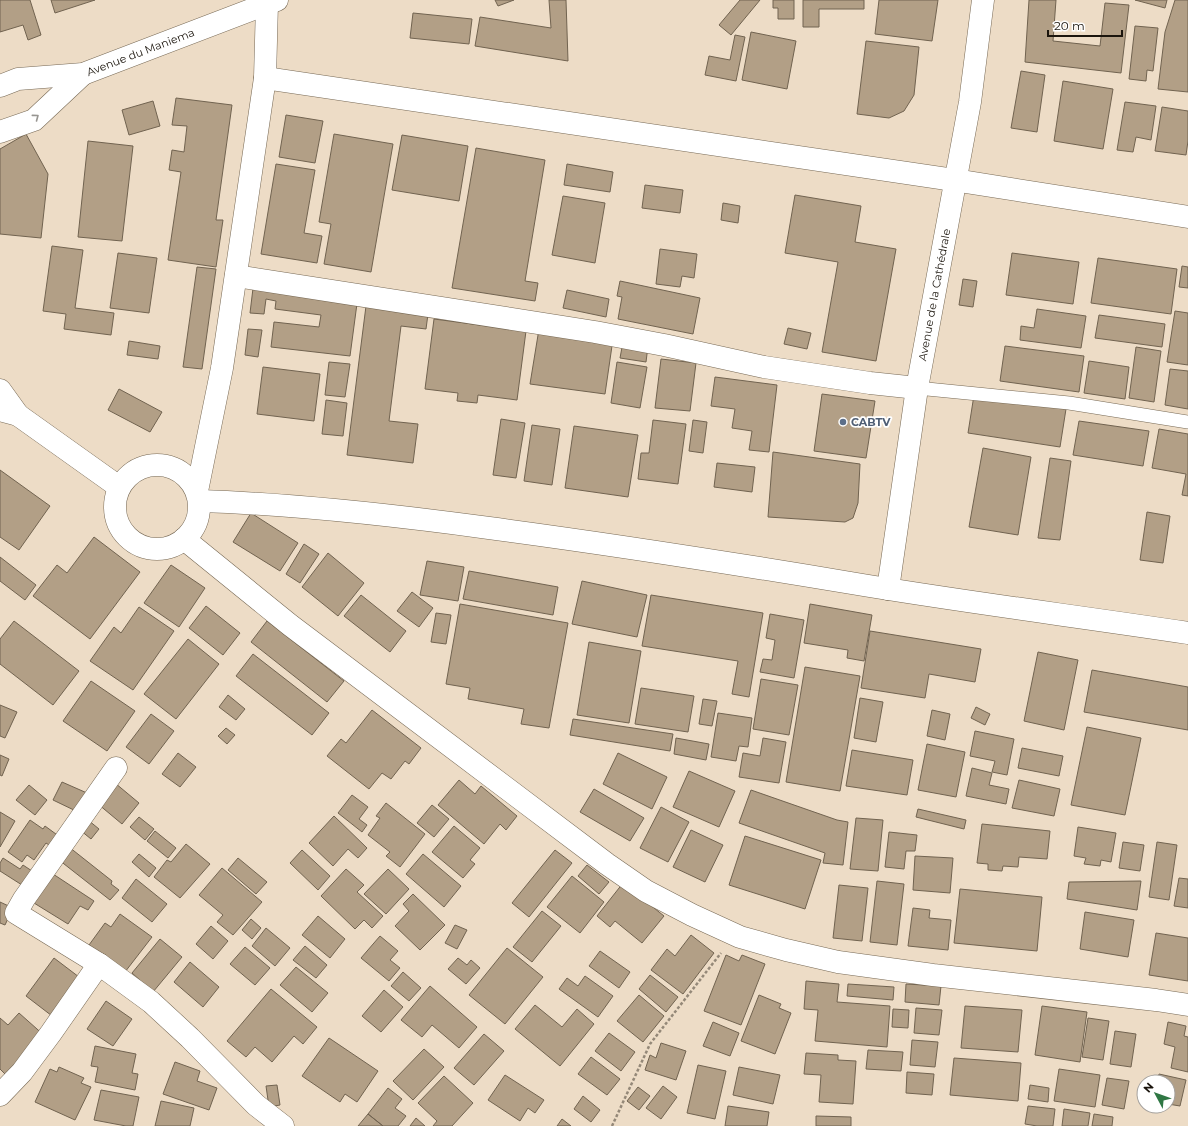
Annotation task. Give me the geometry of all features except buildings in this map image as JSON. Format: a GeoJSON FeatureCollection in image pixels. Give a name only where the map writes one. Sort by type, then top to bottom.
{"type":"FeatureCollection","features":[{"type":"Feature","properties":{"kind":"street","name":"Avenue de la Cathédrale"},"geometry":{"type":"LineString","coordinates":[[888,589],[917,388],[954,180],[970,102],[983,0]]}},
{"type":"Feature","properties":{"kind":"street"},"geometry":{"type":"LineString","coordinates":[[199,496],[190,479],[179,470],[166,465],[152,464],[139,468],[128,476],[119,487],[115,502],[116,517],[122,531],[132,542],[146,548],[161,549],[176,545],[184,538],[196,525],[200,512],[199,496],[222,368],[265,78],[272,2]]}},
{"type":"Feature","properties":{"kind":"street","name":"Avenue du Maniema"},"geometry":{"type":"LineString","coordinates":[[0,86],[18,79],[83,74],[272,2]]}},
{"type":"Feature","properties":{"kind":"street"},"geometry":{"type":"LineString","coordinates":[[0,132],[34,120],[83,74]]}},
{"type":"Feature","properties":{"kind":"street"},"geometry":{"type":"LineString","coordinates":[[265,78],[954,180],[1188,217]]}},
{"type":"Feature","properties":{"kind":"street"},"geometry":{"type":"LineString","coordinates":[[236,276],[595,332],[664,345],[764,367],[870,383],[917,388]]}},
{"type":"Feature","properties":{"kind":"street"},"geometry":{"type":"LineString","coordinates":[[0,390],[9,413],[119,487]]}},
{"type":"Feature","properties":{"kind":"street"},"geometry":{"type":"LineString","coordinates":[[199,496],[451,523],[601,543],[888,589],[1188,634]]}},
{"type":"Feature","properties":{"kind":"street"},"geometry":{"type":"LineString","coordinates":[[184,538],[290,625],[607,864],[646,891],[692,915],[733,934],[786,950],[838,962],[933,975],[1148,999],[1188,1005]]}},
{"type":"Feature","properties":{"kind":"street"},"geometry":{"type":"LineString","coordinates":[[116,768],[24,899],[16,913],[98,964],[151,1002],[190,1038],[256,1105],[283,1126]]}},
{"type":"Feature","properties":{"kind":"street"},"geometry":{"type":"LineString","coordinates":[[0,1095],[22,1072],[43,1044],[98,964]]}},
{"type":"Feature","properties":{"kind":"lane"},"geometry":{"type":"LineString","coordinates":[[917,388],[1069,404],[1188,422]]}},
{"type":"Feature","properties":{"kind":"path"},"geometry":{"type":"LineString","coordinates":[[612,1126],[650,1044],[721,953],[733,934]]}},
{"type":"Feature","properties":{"kind":"place","name":"CABTV"},"geometry":{"type":"Point","coordinates":[843,422]}}]}
